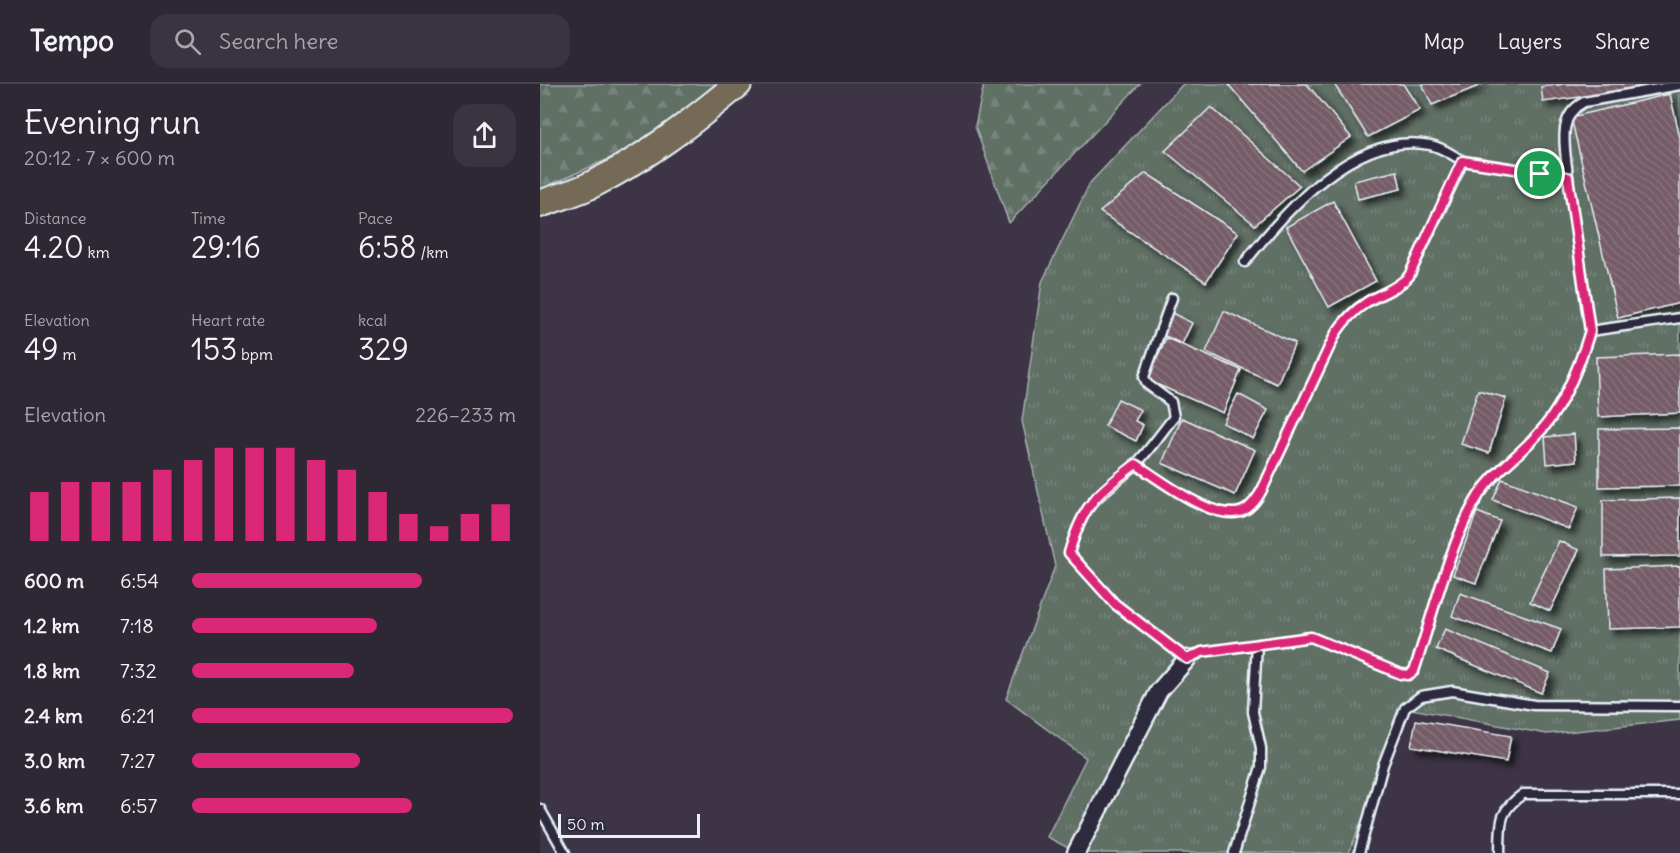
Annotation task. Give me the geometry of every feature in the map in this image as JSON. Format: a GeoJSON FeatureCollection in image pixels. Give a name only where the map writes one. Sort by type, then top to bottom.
{"type":"FeatureCollection","features":[{"type":"Feature","properties":{"kind":"main road"},"geometry":{"type":"LineString","coordinates":[[540,204],[591,185],[639,158],[686,127],[738,84]]}},
{"type":"Feature","properties":{"kind":"street"},"geometry":{"type":"LineString","coordinates":[[1076,853],[1159,691],[1187,659]]}},
{"type":"Feature","properties":{"kind":"lane"},"geometry":{"type":"LineString","coordinates":[[1172,298],[1144,378],[1147,384],[1171,402],[1174,417],[1136,464],[1093,498],[1084,511],[1069,553],[1115,604],[1187,659],[1202,652],[1311,637],[1408,675],[1414,671],[1466,519],[1494,475],[1537,436],[1552,415],[1584,353],[1590,331],[1568,177],[1563,124],[1577,105],[1584,102],[1680,85]]}},
{"type":"Feature","properties":{"kind":"lane"},"geometry":{"type":"LineString","coordinates":[[1245,262],[1288,213],[1310,192],[1333,174],[1371,151],[1409,142],[1444,150],[1462,161],[1568,177]]}},
{"type":"Feature","properties":{"kind":"lane"},"geometry":{"type":"LineString","coordinates":[[1136,464],[1196,502],[1227,514],[1238,513],[1257,499],[1336,333],[1346,320],[1366,302],[1397,287],[1409,276],[1462,161]]}},
{"type":"Feature","properties":{"kind":"lane"},"geometry":{"type":"LineString","coordinates":[[1590,331],[1680,318]]}},
{"type":"Feature","properties":{"kind":"lane"},"geometry":{"type":"LineString","coordinates":[[1234,853],[1261,767],[1253,712],[1257,644]]}},
{"type":"Feature","properties":{"kind":"lane"},"geometry":{"type":"LineString","coordinates":[[1359,853],[1387,753],[1406,708],[1421,696],[1452,692],[1534,705],[1680,706]]}},
{"type":"Feature","properties":{"kind":"lane"},"geometry":{"type":"LineString","coordinates":[[1500,853],[1502,815],[1507,806],[1523,794],[1680,794]]}},
{"type":"Feature","properties":{"kind":"lane"},"geometry":{"type":"LineString","coordinates":[[540,809],[565,853]]}},
{"type":"Feature","properties":{"kind":"green space"},"geometry":{"type":"Polygon","coordinates":[[[540,84],[719,84],[629,150],[540,189],[540,84]]]}},
{"type":"Feature","properties":{"kind":"green space"},"geometry":{"type":"Polygon","coordinates":[[[984,84],[1140,84],[1009,223],[975,126],[984,84]]]}},
{"type":"Feature","properties":{"kind":"green space"},"geometry":{"type":"Polygon","coordinates":[[[1183,84],[1680,84],[1680,720],[1547,734],[1406,708],[1349,853],[1078,853],[1047,837],[1086,758],[1006,699],[1055,566],[1022,421],[1042,282],[1090,183],[1183,84]]]}},
{"type":"Feature","properties":{"kind":"building"},"geometry":{"type":"Polygon","coordinates":[[[1228,84],[1307,84],[1351,137],[1302,171],[1228,84]]]}},
{"type":"Feature","properties":{"kind":"building"},"geometry":{"type":"Polygon","coordinates":[[[1334,84],[1403,84],[1420,110],[1368,137],[1334,84]]]}},
{"type":"Feature","properties":{"kind":"building"},"geometry":{"type":"Polygon","coordinates":[[[1422,84],[1480,84],[1481,85],[1432,105],[1422,84]]]}},
{"type":"Feature","properties":{"kind":"building"},"geometry":{"type":"Polygon","coordinates":[[[1565,84],[1647,84],[1647,88],[1543,102],[1541,87],[1565,84]]]}},
{"type":"Feature","properties":{"kind":"building"},"geometry":{"type":"Polygon","coordinates":[[[1670,94],[1680,138],[1680,303],[1618,318],[1571,117],[1670,94]]]}},
{"type":"Feature","properties":{"kind":"building"},"geometry":{"type":"Polygon","coordinates":[[[1211,107],[1300,186],[1255,225],[1165,151],[1211,107]]]}},
{"type":"Feature","properties":{"kind":"building"},"geometry":{"type":"Polygon","coordinates":[[[1397,171],[1401,189],[1358,199],[1354,181],[1397,171]]]}},
{"type":"Feature","properties":{"kind":"building"},"geometry":{"type":"Polygon","coordinates":[[[1146,173],[1238,233],[1206,282],[1100,212],[1146,173]]]}},
{"type":"Feature","properties":{"kind":"building"},"geometry":{"type":"Polygon","coordinates":[[[1333,201],[1376,281],[1329,307],[1286,227],[1333,201]]]}},
{"type":"Feature","properties":{"kind":"building"},"geometry":{"type":"Polygon","coordinates":[[[1224,311],[1295,343],[1277,384],[1206,352],[1224,311]]]}},
{"type":"Feature","properties":{"kind":"building"},"geometry":{"type":"Polygon","coordinates":[[[1172,313],[1192,323],[1182,344],[1161,334],[1172,313]]]}},
{"type":"Feature","properties":{"kind":"building"},"geometry":{"type":"Polygon","coordinates":[[[1166,338],[1241,370],[1223,413],[1147,380],[1166,338]]]}},
{"type":"Feature","properties":{"kind":"building"},"geometry":{"type":"Polygon","coordinates":[[[1680,354],[1680,413],[1598,417],[1596,357],[1680,354]]]}},
{"type":"Feature","properties":{"kind":"building"},"geometry":{"type":"Polygon","coordinates":[[[1478,390],[1506,398],[1489,453],[1461,444],[1478,390]]]}},
{"type":"Feature","properties":{"kind":"building"},"geometry":{"type":"Polygon","coordinates":[[[1238,394],[1268,410],[1253,439],[1223,423],[1238,394]]]}},
{"type":"Feature","properties":{"kind":"building"},"geometry":{"type":"Polygon","coordinates":[[[1118,399],[1141,410],[1135,421],[1143,425],[1136,441],[1105,426],[1118,399]]]}},
{"type":"Feature","properties":{"kind":"building"},"geometry":{"type":"Polygon","coordinates":[[[1182,418],[1255,450],[1235,495],[1162,463],[1182,418]]]}},
{"type":"Feature","properties":{"kind":"building"},"geometry":{"type":"Polygon","coordinates":[[[1680,428],[1680,486],[1599,487],[1599,429],[1680,428]]]}},
{"type":"Feature","properties":{"kind":"building"},"geometry":{"type":"Polygon","coordinates":[[[1574,434],[1576,461],[1547,464],[1545,437],[1574,434]]]}},
{"type":"Feature","properties":{"kind":"building"},"geometry":{"type":"Polygon","coordinates":[[[1502,479],[1578,507],[1569,529],[1493,500],[1502,479]]]}},
{"type":"Feature","properties":{"kind":"building"},"geometry":{"type":"Polygon","coordinates":[[[1680,498],[1680,556],[1603,557],[1603,500],[1680,498]]]}},
{"type":"Feature","properties":{"kind":"building"},"geometry":{"type":"Polygon","coordinates":[[[1477,512],[1500,521],[1476,583],[1453,575],[1477,512]]]}},
{"type":"Feature","properties":{"kind":"building"},"geometry":{"type":"Polygon","coordinates":[[[1559,541],[1579,550],[1550,611],[1530,602],[1559,541]]]}},
{"type":"Feature","properties":{"kind":"building"},"geometry":{"type":"Polygon","coordinates":[[[1680,566],[1680,627],[1608,629],[1606,569],[1680,566]]]}},
{"type":"Feature","properties":{"kind":"building"},"geometry":{"type":"Polygon","coordinates":[[[1460,593],[1561,629],[1552,653],[1452,616],[1460,593]]]}},
{"type":"Feature","properties":{"kind":"building"},"geometry":{"type":"Polygon","coordinates":[[[1445,629],[1550,673],[1541,693],[1436,649],[1445,629]]]}},
{"type":"Feature","properties":{"kind":"building"},"geometry":{"type":"Polygon","coordinates":[[[1416,720],[1511,736],[1506,762],[1411,746],[1416,720]]]}},
{"type":"Feature","properties":{"kind":"route"},"geometry":{"type":"LineString","coordinates":[[1462,161],[1540,174],[1568,177],[1590,331],[1584,353],[1552,415],[1537,436],[1494,475],[1466,519],[1414,671],[1408,675],[1401,674],[1311,637],[1289,638],[1202,652],[1187,659],[1115,604],[1069,553],[1076,528],[1093,498],[1136,464],[1177,491],[1212,509],[1227,514],[1238,513],[1247,508],[1257,499],[1336,333],[1346,320],[1366,302],[1397,287],[1409,276],[1462,161]]}}]}
